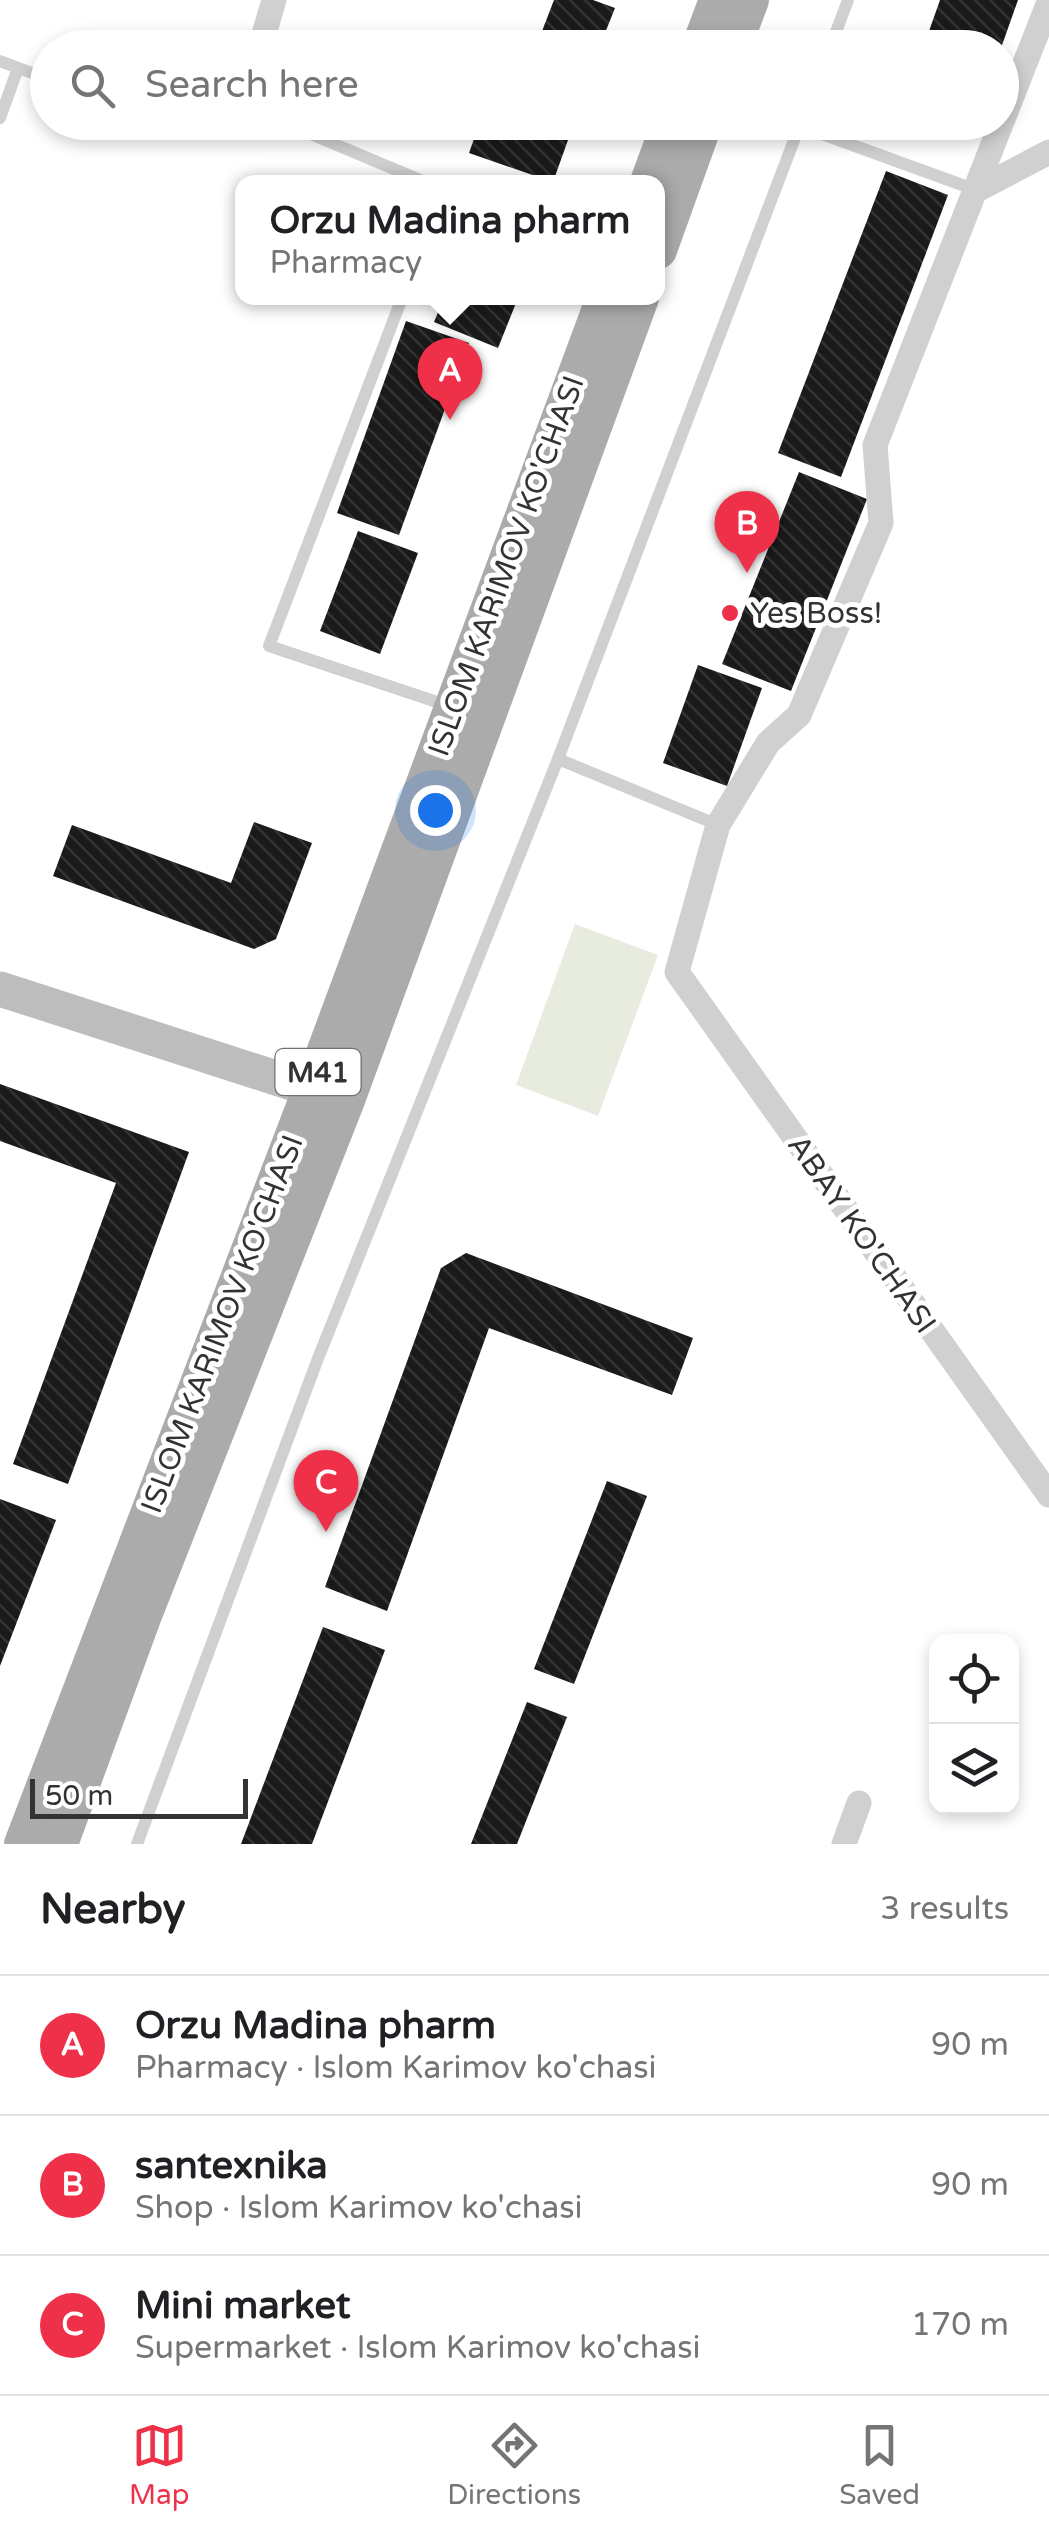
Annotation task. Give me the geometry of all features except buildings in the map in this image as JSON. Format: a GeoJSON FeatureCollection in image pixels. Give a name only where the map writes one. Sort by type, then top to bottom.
{"type":"FeatureCollection","features":[{"type":"Feature","properties":{"kind":"main road"},"geometry":{"type":"LineString","coordinates":[[708,30],[720,2]]}},
{"type":"Feature","properties":{"kind":"main road"},"geometry":{"type":"LineString","coordinates":[[720,2],[727,30]]}},
{"type":"Feature","properties":{"kind":"main road"},"geometry":{"type":"LineString","coordinates":[[652,175],[665,140]]}},
{"type":"Feature","properties":{"kind":"main road"},"geometry":{"type":"LineString","coordinates":[[665,231],[698,140]]}},
{"type":"Feature","properties":{"kind":"main road","name":"ISLOM KARIMOV KO'CHASI"},"geometry":{"type":"LineString","coordinates":[[59,1844],[328,1096],[454,707],[603,305]]}},
{"type":"Feature","properties":{"kind":"main road","name":"ISLOM KARIMOV KO'CHASI"},"geometry":{"type":"LineString","coordinates":[[23,1844],[328,1096],[637,305]]}},
{"type":"Feature","properties":{"kind":"street"},"geometry":{"type":"LineString","coordinates":[[265,30],[274,0]]}},
{"type":"Feature","properties":{"kind":"street"},"geometry":{"type":"LineString","coordinates":[[1019,80],[1049,2]]}},
{"type":"Feature","properties":{"kind":"street"},"geometry":{"type":"LineString","coordinates":[[718,826],[768,742],[799,715],[881,524],[875,444],[996,140]]}},
{"type":"Feature","properties":{"kind":"street"},"geometry":{"type":"LineString","coordinates":[[977,190],[1049,152]]}},
{"type":"Feature","properties":{"kind":"street","name":"ABAY KO'CHASI"},"geometry":{"type":"LineString","coordinates":[[718,826],[676,972],[1049,1495]]}},
{"type":"Feature","properties":{"kind":"street"},"geometry":{"type":"LineString","coordinates":[[0,989],[328,1096]]}},
{"type":"Feature","properties":{"kind":"street"},"geometry":{"type":"LineString","coordinates":[[844,1844],[859,1803]]}},
{"type":"Feature","properties":{"kind":"lane"},"geometry":{"type":"LineString","coordinates":[[837,30],[848,0]]}},
{"type":"Feature","properties":{"kind":"lane"},"geometry":{"type":"LineString","coordinates":[[0,61],[30,72]]}},
{"type":"Feature","properties":{"kind":"lane"},"geometry":{"type":"LineString","coordinates":[[0,118],[18,68]]}},
{"type":"Feature","properties":{"kind":"lane"},"geometry":{"type":"LineString","coordinates":[[325,140],[408,175]]}},
{"type":"Feature","properties":{"kind":"lane"},"geometry":{"type":"LineString","coordinates":[[137,1844],[318,1361],[558,758],[794,140]]}},
{"type":"Feature","properties":{"kind":"lane"},"geometry":{"type":"LineString","coordinates":[[843,140],[977,190]]}},
{"type":"Feature","properties":{"kind":"lane"},"geometry":{"type":"LineString","coordinates":[[399,305],[269,646],[454,707]]}},
{"type":"Feature","properties":{"kind":"lane"},"geometry":{"type":"LineString","coordinates":[[558,758],[718,826]]}},
{"type":"Feature","properties":{"kind":"shaded area"},"geometry":{"type":"Polygon","coordinates":[[[575,924],[658,955],[598,1116],[516,1085],[575,924]]]}},
{"type":"Feature","properties":{"kind":"place","name":"Orzu Madina pharm"},"geometry":{"type":"Point","coordinates":[450,420]}},
{"type":"Feature","properties":{"kind":"place","name":"santexnika"},"geometry":{"type":"Point","coordinates":[747,573]}},
{"type":"Feature","properties":{"kind":"place","name":"Yes Boss!"},"geometry":{"type":"Point","coordinates":[730,613]}},
{"type":"Feature","properties":{"kind":"place","name":"Mini market"},"geometry":{"type":"Point","coordinates":[326,1532]}}]}
